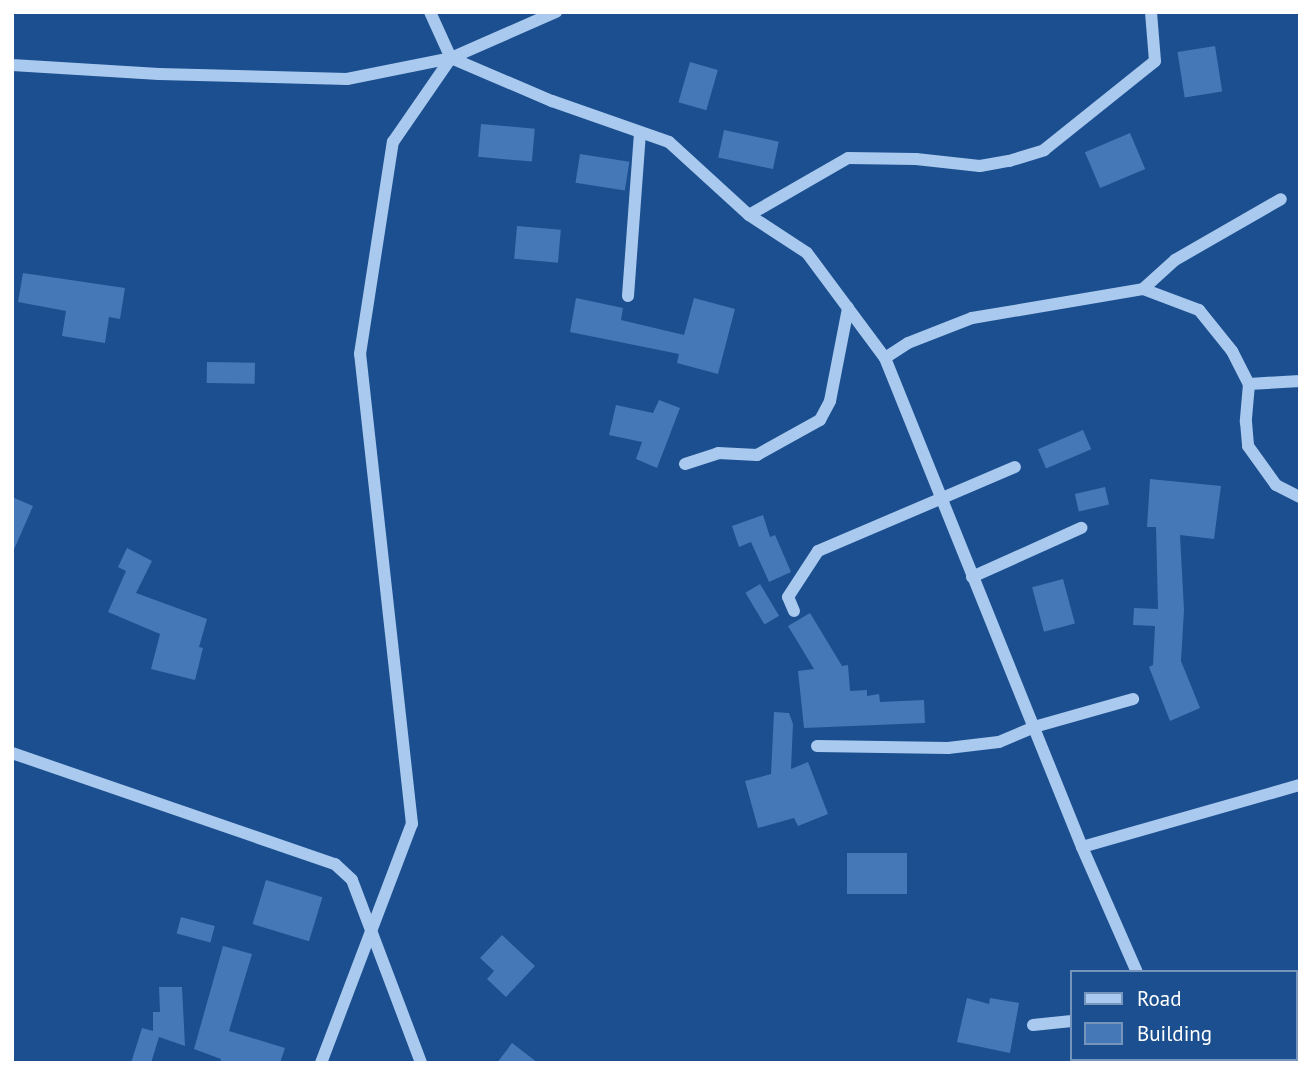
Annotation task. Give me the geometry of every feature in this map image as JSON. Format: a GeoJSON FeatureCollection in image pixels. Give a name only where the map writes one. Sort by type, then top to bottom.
{"type":"FeatureCollection","features":[{"type":"Feature","properties":{"kind":"street"},"geometry":{"type":"LineString","coordinates":[[430,12],[451,58],[552,101],[669,142],[749,215],[807,253],[885,358],[1082,847],[1136,970]]}},
{"type":"Feature","properties":{"kind":"street"},"geometry":{"type":"LineString","coordinates":[[12,65],[159,74],[347,79],[451,58],[556,12]]}},
{"type":"Feature","properties":{"kind":"street"},"geometry":{"type":"LineString","coordinates":[[749,215],[848,158],[916,159],[980,166],[1009,161],[1044,150],[1155,61],[1151,12]]}},
{"type":"Feature","properties":{"kind":"street"},"geometry":{"type":"LineString","coordinates":[[321,1063],[412,824],[360,354],[393,142],[451,58]]}},
{"type":"Feature","properties":{"kind":"street"},"geometry":{"type":"LineString","coordinates":[[628,296],[640,132]]}},
{"type":"Feature","properties":{"kind":"street"},"geometry":{"type":"LineString","coordinates":[[1143,289],[1175,260],[1280,199]]}},
{"type":"Feature","properties":{"kind":"street"},"geometry":{"type":"LineString","coordinates":[[885,358],[908,343],[972,318],[1143,289],[1199,310],[1232,351],[1249,384],[1246,422],[1248,446],[1276,485],[1300,497]]}},
{"type":"Feature","properties":{"kind":"street"},"geometry":{"type":"LineString","coordinates":[[685,464],[718,453],[757,455],[820,420],[830,401],[848,308]]}},
{"type":"Feature","properties":{"kind":"street"},"geometry":{"type":"LineString","coordinates":[[1249,384],[1300,381]]}},
{"type":"Feature","properties":{"kind":"street"},"geometry":{"type":"LineString","coordinates":[[794,611],[788,597],[817,551],[941,501],[1016,467]]}},
{"type":"Feature","properties":{"kind":"street"},"geometry":{"type":"LineString","coordinates":[[972,577],[1081,528]]}},
{"type":"Feature","properties":{"kind":"street"},"geometry":{"type":"LineString","coordinates":[[817,747],[948,748],[999,741],[1034,727],[1133,699]]}},
{"type":"Feature","properties":{"kind":"street"},"geometry":{"type":"LineString","coordinates":[[12,752],[335,864],[352,880],[421,1063]]}},
{"type":"Feature","properties":{"kind":"street"},"geometry":{"type":"LineString","coordinates":[[1082,847],[1300,785]]}},
{"type":"Feature","properties":{"kind":"street"},"geometry":{"type":"LineString","coordinates":[[1033,1026],[1070,1021]]}},
{"type":"Feature","properties":{"kind":"building"},"geometry":{"type":"Polygon","coordinates":[[[1215,46],[1222,91],[1185,97],[1177,52],[1215,46]]]}},
{"type":"Feature","properties":{"kind":"building"},"geometry":{"type":"Polygon","coordinates":[[[690,62],[718,70],[706,110],[678,102],[690,62]]]}},
{"type":"Feature","properties":{"kind":"building"},"geometry":{"type":"Polygon","coordinates":[[[481,124],[535,129],[532,162],[478,157],[481,124]]]}},
{"type":"Feature","properties":{"kind":"building"},"geometry":{"type":"Polygon","coordinates":[[[724,130],[779,142],[773,169],[718,157],[724,130]]]}},
{"type":"Feature","properties":{"kind":"building"},"geometry":{"type":"Polygon","coordinates":[[[1130,133],[1145,169],[1100,188],[1085,152],[1130,133]]]}},
{"type":"Feature","properties":{"kind":"building"},"geometry":{"type":"Polygon","coordinates":[[[580,154],[629,162],[625,190],[575,183],[580,154]]]}},
{"type":"Feature","properties":{"kind":"building"},"geometry":{"type":"Polygon","coordinates":[[[517,226],[561,230],[558,263],[514,259],[517,226]]]}},
{"type":"Feature","properties":{"kind":"building"},"geometry":{"type":"Polygon","coordinates":[[[23,273],[125,288],[120,319],[109,317],[105,343],[62,336],[66,311],[18,302],[23,273]]]}},
{"type":"Feature","properties":{"kind":"building"},"geometry":{"type":"Polygon","coordinates":[[[576,298],[623,308],[621,320],[684,335],[694,298],[735,309],[718,374],[677,363],[679,354],[570,332],[576,298]]]}},
{"type":"Feature","properties":{"kind":"building"},"geometry":{"type":"Polygon","coordinates":[[[207,362],[255,363],[255,384],[207,383],[207,362]]]}},
{"type":"Feature","properties":{"kind":"building"},"geometry":{"type":"Polygon","coordinates":[[[659,400],[680,408],[657,468],[636,459],[642,442],[609,435],[616,405],[653,413],[659,400]]]}},
{"type":"Feature","properties":{"kind":"building"},"geometry":{"type":"Polygon","coordinates":[[[1083,430],[1091,449],[1046,468],[1038,449],[1083,430]]]}},
{"type":"Feature","properties":{"kind":"building"},"geometry":{"type":"Polygon","coordinates":[[[1150,479],[1221,486],[1214,539],[1180,535],[1184,610],[1181,661],[1200,708],[1170,721],[1149,667],[1153,665],[1155,626],[1133,625],[1134,608],[1158,609],[1156,527],[1147,527],[1150,479]]]}},
{"type":"Feature","properties":{"kind":"building"},"geometry":{"type":"Polygon","coordinates":[[[1105,487],[1109,505],[1079,512],[1075,494],[1105,487]]]}},
{"type":"Feature","properties":{"kind":"building"},"geometry":{"type":"Polygon","coordinates":[[[12,497],[33,506],[12,554],[12,497]]]}},
{"type":"Feature","properties":{"kind":"building"},"geometry":{"type":"Polygon","coordinates":[[[763,515],[770,537],[775,535],[791,572],[769,582],[751,542],[739,547],[732,526],[763,515]]]}},
{"type":"Feature","properties":{"kind":"building"},"geometry":{"type":"Polygon","coordinates":[[[127,548],[152,561],[136,593],[207,619],[199,647],[203,648],[195,680],[151,669],[160,634],[108,612],[126,571],[118,567],[127,548]]]}},
{"type":"Feature","properties":{"kind":"building"},"geometry":{"type":"Polygon","coordinates":[[[1063,579],[1075,623],[1044,632],[1032,587],[1063,579]]]}},
{"type":"Feature","properties":{"kind":"building"},"geometry":{"type":"Polygon","coordinates":[[[760,584],[779,616],[764,624],[745,593],[760,584]]]}},
{"type":"Feature","properties":{"kind":"building"},"geometry":{"type":"Polygon","coordinates":[[[810,613],[842,666],[848,665],[850,691],[867,690],[867,696],[879,694],[880,702],[924,700],[925,723],[804,728],[798,671],[814,669],[788,626],[810,613]]]}},
{"type":"Feature","properties":{"kind":"building"},"geometry":{"type":"Polygon","coordinates":[[[774,712],[789,713],[793,724],[791,769],[808,762],[828,814],[798,826],[794,818],[758,828],[745,781],[771,774],[774,712]]]}},
{"type":"Feature","properties":{"kind":"building"},"geometry":{"type":"Polygon","coordinates":[[[847,853],[907,853],[907,894],[847,894],[847,853]]]}},
{"type":"Feature","properties":{"kind":"building"},"geometry":{"type":"Polygon","coordinates":[[[266,880],[322,897],[309,941],[253,924],[266,880]]]}},
{"type":"Feature","properties":{"kind":"building"},"geometry":{"type":"Polygon","coordinates":[[[181,917],[215,926],[210,942],[177,933],[181,917]]]}},
{"type":"Feature","properties":{"kind":"building"},"geometry":{"type":"Polygon","coordinates":[[[502,935],[535,966],[506,997],[487,979],[494,971],[480,958],[502,935]]]}},
{"type":"Feature","properties":{"kind":"building"},"geometry":{"type":"Polygon","coordinates":[[[223,946],[252,954],[229,1031],[285,1048],[280,1063],[220,1063],[221,1059],[194,1049],[223,946]]]}},
{"type":"Feature","properties":{"kind":"building"},"geometry":{"type":"Polygon","coordinates":[[[159,987],[182,987],[185,1046],[159,1037],[151,1063],[131,1063],[142,1028],[153,1031],[153,1012],[160,1012],[159,987]]]}},
{"type":"Feature","properties":{"kind":"building"},"geometry":{"type":"Polygon","coordinates":[[[967,998],[989,1004],[990,998],[1019,1003],[1010,1053],[957,1042],[967,998]]]}},
{"type":"Feature","properties":{"kind":"building"},"geometry":{"type":"Polygon","coordinates":[[[512,1043],[538,1063],[497,1063],[512,1043]]]}}]}
